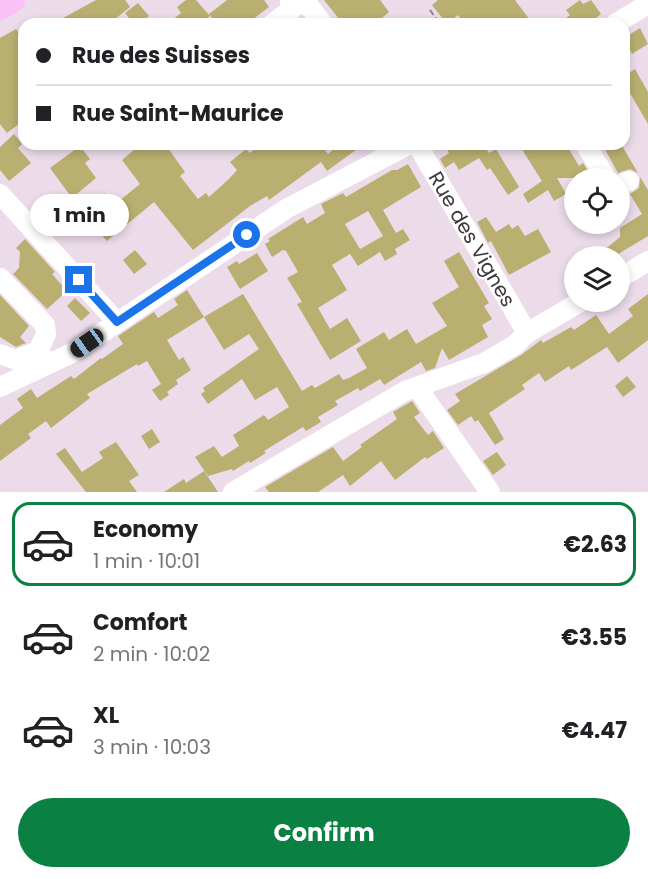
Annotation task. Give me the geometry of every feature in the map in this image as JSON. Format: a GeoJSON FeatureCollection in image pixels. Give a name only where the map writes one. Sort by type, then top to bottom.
{"type":"FeatureCollection","features":[{"type":"Feature","properties":{"kind":"main road"},"geometry":{"type":"LineString","coordinates":[[0,8],[12,0]]}},
{"type":"Feature","properties":{"kind":"street"},"geometry":{"type":"LineString","coordinates":[[280,18],[291,10],[290,0],[310,7],[318,18]]}},
{"type":"Feature","properties":{"kind":"street"},"geometry":{"type":"LineString","coordinates":[[627,18],[646,8]]}},
{"type":"Feature","properties":{"kind":"street"},"geometry":{"type":"LineString","coordinates":[[0,354],[16,360],[72,353],[286,209],[399,150]]}},
{"type":"Feature","properties":{"kind":"street","name":"Rue des Vignes"},"geometry":{"type":"LineString","coordinates":[[420,150],[527,333]]}},
{"type":"Feature","properties":{"kind":"street"},"geometry":{"type":"LineString","coordinates":[[589,150],[600,168]]}},
{"type":"Feature","properties":{"kind":"street"},"geometry":{"type":"LineString","coordinates":[[0,194],[117,322]]}},
{"type":"Feature","properties":{"kind":"street"},"geometry":{"type":"LineString","coordinates":[[630,272],[648,261]]}},
{"type":"Feature","properties":{"kind":"street"},"geometry":{"type":"LineString","coordinates":[[0,278],[45,324],[46,334],[43,358],[0,387]]}},
{"type":"Feature","properties":{"kind":"street"},"geometry":{"type":"LineString","coordinates":[[233,492],[405,391],[484,363],[515,345],[527,333],[564,311]]}},
{"type":"Feature","properties":{"kind":"street"},"geometry":{"type":"LineString","coordinates":[[417,387],[490,492]]}},
{"type":"Feature","properties":{"kind":"path"},"geometry":{"type":"LineString","coordinates":[[430,10],[435,18]]}},
{"type":"Feature","properties":{"kind":"building"},"geometry":{"type":"Polygon","coordinates":[[[96,0],[125,0],[130,7],[116,18],[63,18],[96,0]]]}},
{"type":"Feature","properties":{"kind":"building"},"geometry":{"type":"Polygon","coordinates":[[[186,0],[196,0],[210,16],[208,18],[175,18],[181,13],[177,7],[186,0]]]}},
{"type":"Feature","properties":{"kind":"building"},"geometry":{"type":"Polygon","coordinates":[[[227,0],[264,0],[269,7],[255,18],[212,18],[209,14],[227,0]]]}},
{"type":"Feature","properties":{"kind":"building"},"geometry":{"type":"Polygon","coordinates":[[[324,0],[380,0],[389,12],[382,18],[338,18],[324,0]]]}},
{"type":"Feature","properties":{"kind":"building"},"geometry":{"type":"Polygon","coordinates":[[[438,0],[515,0],[528,18],[460,18],[458,15],[454,18],[442,18],[432,5],[438,0]]]}},
{"type":"Feature","properties":{"kind":"building"},"geometry":{"type":"Polygon","coordinates":[[[580,0],[583,4],[591,0],[601,14],[596,18],[566,18],[570,15],[566,10],[580,0]]]}},
{"type":"Feature","properties":{"kind":"building"},"geometry":{"type":"Polygon","coordinates":[[[138,3],[149,16],[129,18],[125,13],[138,3]]]}},
{"type":"Feature","properties":{"kind":"building"},"geometry":{"type":"Polygon","coordinates":[[[640,28],[648,44],[632,54],[630,34],[640,28]]]}},
{"type":"Feature","properties":{"kind":"building"},"geometry":{"type":"Polygon","coordinates":[[[16,29],[18,32],[18,125],[7,133],[0,124],[0,38],[16,29]]]}},
{"type":"Feature","properties":{"kind":"building"},"geometry":{"type":"Polygon","coordinates":[[[635,69],[648,92],[648,124],[630,93],[630,72],[635,69]]]}},
{"type":"Feature","properties":{"kind":"building"},"geometry":{"type":"Polygon","coordinates":[[[14,134],[18,139],[18,150],[31,163],[9,181],[0,170],[0,147],[14,134]]]}},
{"type":"Feature","properties":{"kind":"building"},"geometry":{"type":"Polygon","coordinates":[[[75,150],[83,150],[90,159],[85,163],[96,178],[72,198],[50,168],[75,150]]]}},
{"type":"Feature","properties":{"kind":"building"},"geometry":{"type":"Polygon","coordinates":[[[134,150],[169,150],[185,172],[180,176],[198,199],[206,193],[209,197],[229,179],[237,170],[230,162],[245,150],[250,153],[253,150],[325,150],[328,154],[333,150],[356,150],[327,171],[321,162],[269,200],[267,196],[250,206],[193,250],[154,202],[107,241],[83,214],[104,193],[114,205],[140,184],[122,160],[134,150]]]}},
{"type":"Feature","properties":{"kind":"building"},"geometry":{"type":"Polygon","coordinates":[[[448,150],[487,150],[489,153],[497,150],[519,187],[508,195],[490,168],[487,170],[479,158],[459,170],[454,162],[445,168],[440,159],[449,153],[448,150]]]}},
{"type":"Feature","properties":{"kind":"building"},"geometry":{"type":"Polygon","coordinates":[[[524,150],[570,150],[579,166],[583,163],[586,168],[564,168],[564,178],[557,178],[564,195],[554,201],[548,190],[528,203],[523,194],[542,181],[524,150]]]}},
{"type":"Feature","properties":{"kind":"building"},"geometry":{"type":"Polygon","coordinates":[[[605,150],[625,150],[638,173],[630,168],[615,168],[605,150]]]}},
{"type":"Feature","properties":{"kind":"building"},"geometry":{"type":"Polygon","coordinates":[[[408,164],[421,187],[383,210],[396,233],[403,229],[410,240],[395,249],[397,254],[385,261],[380,252],[358,266],[350,254],[332,265],[347,290],[318,308],[330,329],[347,318],[361,341],[330,360],[297,304],[302,302],[287,278],[298,272],[286,251],[283,250],[272,257],[265,244],[270,241],[268,239],[303,217],[307,224],[325,213],[321,204],[343,193],[346,197],[392,170],[408,164]],[[368,211],[345,224],[360,249],[383,236],[368,211]]]}},
{"type":"Feature","properties":{"kind":"building"},"geometry":{"type":"Polygon","coordinates":[[[640,177],[648,190],[648,236],[630,247],[609,246],[620,237],[620,234],[630,234],[630,222],[642,214],[630,194],[639,188],[640,177]]]}},
{"type":"Feature","properties":{"kind":"building"},"geometry":{"type":"Polygon","coordinates":[[[486,217],[496,232],[509,224],[512,229],[518,225],[525,236],[538,229],[551,252],[509,275],[491,241],[488,243],[477,222],[486,217]]]}},
{"type":"Feature","properties":{"kind":"building"},"geometry":{"type":"Polygon","coordinates":[[[25,239],[55,272],[52,274],[67,291],[47,309],[13,274],[19,268],[20,252],[16,248],[25,239]]]}},
{"type":"Feature","properties":{"kind":"building"},"geometry":{"type":"Polygon","coordinates":[[[135,250],[147,264],[134,274],[123,260],[135,250]]]}},
{"type":"Feature","properties":{"kind":"building"},"geometry":{"type":"Polygon","coordinates":[[[459,252],[489,303],[484,306],[492,319],[482,325],[488,337],[449,360],[442,348],[435,368],[426,371],[421,362],[384,385],[380,379],[360,391],[358,388],[335,401],[338,405],[318,417],[321,422],[306,431],[303,427],[264,451],[266,453],[233,471],[232,469],[208,476],[195,457],[214,446],[222,457],[239,446],[233,435],[264,415],[268,420],[289,407],[277,387],[255,400],[242,379],[208,404],[201,394],[205,391],[203,388],[259,349],[249,334],[224,350],[204,317],[243,294],[302,391],[312,385],[315,388],[339,374],[343,380],[367,368],[356,349],[384,332],[389,340],[407,329],[416,344],[447,326],[432,303],[459,287],[444,261],[459,252]]]}},
{"type":"Feature","properties":{"kind":"building"},"geometry":{"type":"Polygon","coordinates":[[[257,253],[268,271],[240,289],[227,267],[237,261],[239,264],[257,253]]]}},
{"type":"Feature","properties":{"kind":"building"},"geometry":{"type":"Polygon","coordinates":[[[187,290],[204,317],[167,340],[179,360],[183,357],[191,370],[176,380],[178,384],[167,392],[169,395],[160,401],[152,390],[161,384],[147,361],[138,366],[137,364],[87,394],[90,398],[51,428],[46,421],[28,434],[31,438],[0,461],[0,425],[23,408],[17,399],[31,389],[37,398],[71,376],[74,379],[123,344],[118,336],[154,312],[158,318],[178,305],[174,299],[187,290]]]}},
{"type":"Feature","properties":{"kind":"building"},"geometry":{"type":"Polygon","coordinates":[[[648,294],[648,340],[618,363],[607,347],[571,370],[569,366],[545,382],[539,373],[522,385],[525,389],[489,413],[504,439],[495,445],[478,420],[475,422],[471,416],[458,425],[447,410],[460,401],[455,394],[521,355],[541,340],[543,343],[571,327],[574,330],[596,315],[609,334],[633,316],[630,308],[648,294]]]}},
{"type":"Feature","properties":{"kind":"building"},"geometry":{"type":"Polygon","coordinates":[[[0,295],[29,326],[20,337],[26,343],[16,347],[0,337],[0,295]]]}},
{"type":"Feature","properties":{"kind":"building"},"geometry":{"type":"Polygon","coordinates":[[[75,298],[90,313],[81,321],[67,306],[75,298]]]}},
{"type":"Feature","properties":{"kind":"building"},"geometry":{"type":"Polygon","coordinates":[[[627,376],[636,387],[623,397],[615,386],[627,376]]]}},
{"type":"Feature","properties":{"kind":"building"},"geometry":{"type":"Polygon","coordinates":[[[412,401],[420,413],[414,417],[428,435],[433,431],[444,448],[427,459],[425,457],[395,480],[381,461],[350,486],[343,475],[318,492],[269,492],[265,487],[333,447],[343,461],[362,447],[360,445],[397,419],[393,412],[412,401]]]}},
{"type":"Feature","properties":{"kind":"building"},"geometry":{"type":"Polygon","coordinates":[[[152,429],[160,442],[149,449],[141,436],[152,429]]]}},
{"type":"Feature","properties":{"kind":"building"},"geometry":{"type":"Polygon","coordinates":[[[116,442],[139,475],[129,481],[137,492],[86,492],[56,454],[65,448],[82,472],[103,458],[99,452],[116,442]]]}},
{"type":"Feature","properties":{"kind":"building"},"geometry":{"type":"Polygon","coordinates":[[[497,452],[506,465],[493,475],[483,461],[497,452]]]}},
{"type":"Feature","properties":{"kind":"building"},"geometry":{"type":"Polygon","coordinates":[[[204,471],[218,492],[164,492],[184,479],[186,483],[204,471]]]}},
{"type":"Feature","properties":{"kind":"route"},"geometry":{"type":"LineString","coordinates":[[79,280],[117,322],[247,235]]}}]}
